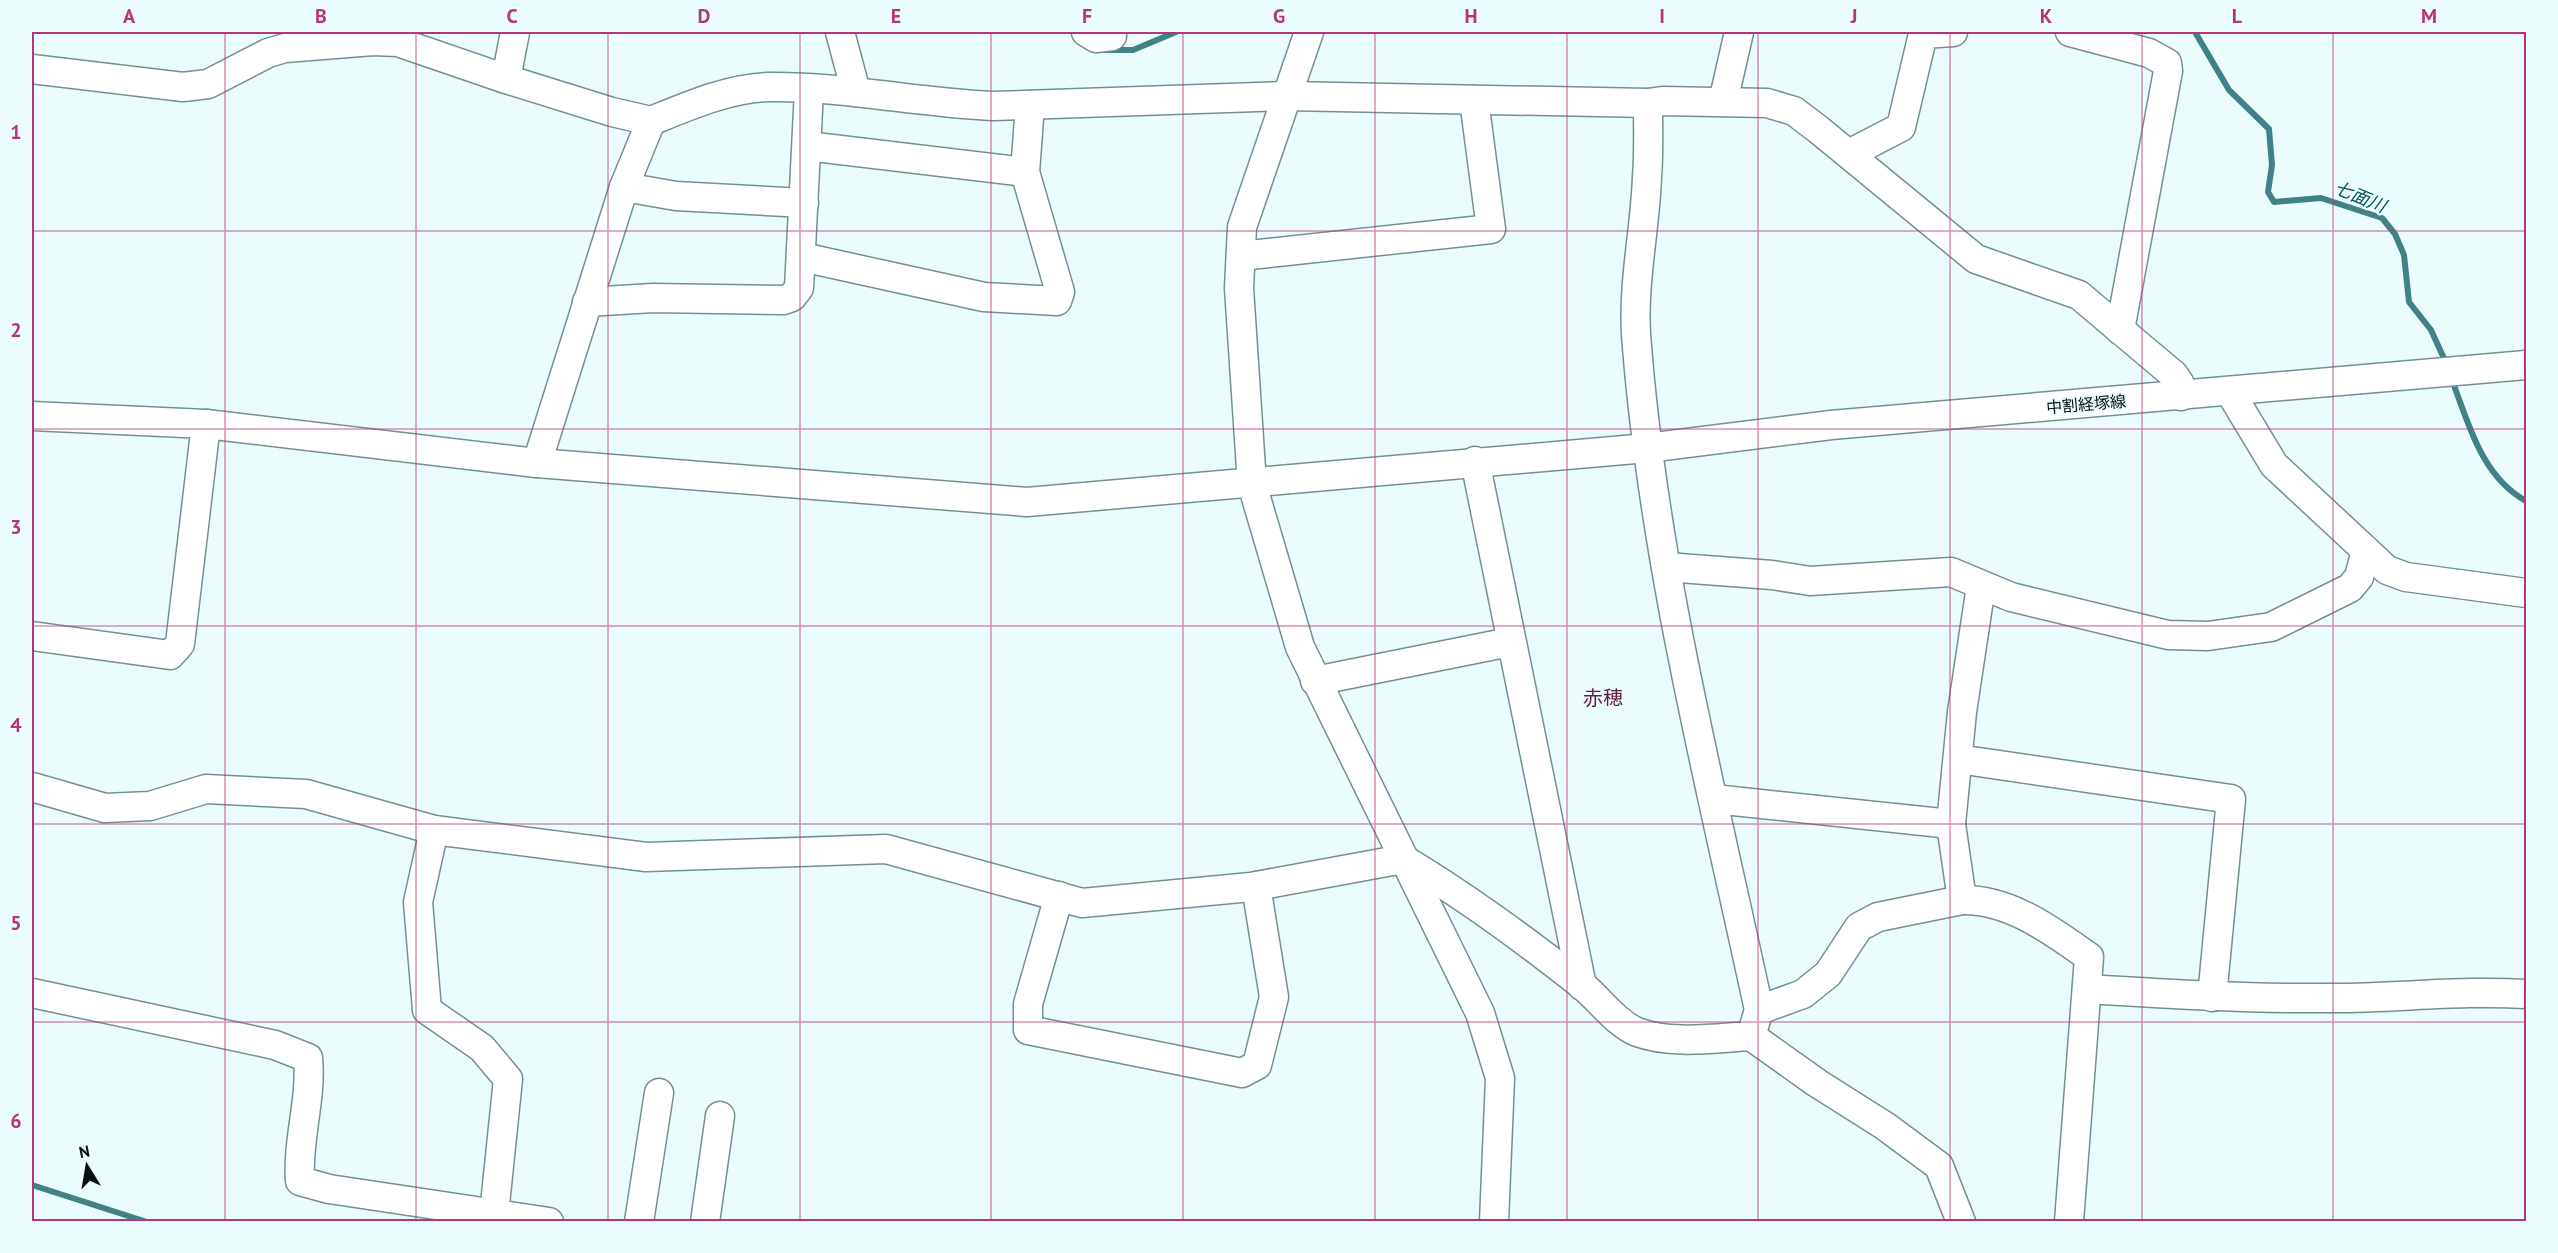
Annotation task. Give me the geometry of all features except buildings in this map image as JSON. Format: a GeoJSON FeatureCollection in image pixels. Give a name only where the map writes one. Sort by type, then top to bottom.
{"type":"FeatureCollection","features":[{"type":"Feature","properties":{"kind":"street"},"geometry":{"type":"LineString","coordinates":[[506,80],[515,32]]}},
{"type":"Feature","properties":{"kind":"street"},"geometry":{"type":"LineString","coordinates":[[840,32],[856,92]]}},
{"type":"Feature","properties":{"kind":"street"},"geometry":{"type":"LineString","coordinates":[[1309,32],[1242,227],[1239,288],[1252,484],[1300,647],[1480,1013],[1500,1078],[1494,1221]]}},
{"type":"Feature","properties":{"kind":"street"},"geometry":{"type":"LineString","coordinates":[[1723,102],[1739,32]]}},
{"type":"Feature","properties":{"kind":"street"},"geometry":{"type":"LineString","coordinates":[[1849,154],[1901,127],[1923,33],[1953,32]]}},
{"type":"Feature","properties":{"kind":"street"},"geometry":{"type":"LineString","coordinates":[[2070,32],[2149,53],[2167,63],[2168,71],[2120,330]]}},
{"type":"Feature","properties":{"kind":"street"},"geometry":{"type":"LineString","coordinates":[[32,69],[183,87],[208,84],[230,75],[268,53],[285,48],[374,41],[398,42],[506,80],[612,112],[651,121],[719,96],[768,87],[856,92],[961,105],[1030,105],[1287,96],[1767,103],[1794,111],[1976,259],[2079,295],[2174,375],[2180,384],[2181,396]]}},
{"type":"Feature","properties":{"kind":"street"},"geometry":{"type":"LineString","coordinates":[[587,302],[653,298],[784,300],[792,297],[800,288],[809,90]]}},
{"type":"Feature","properties":{"kind":"street"},"geometry":{"type":"LineString","coordinates":[[1241,256],[1491,229],[1474,100]]}},
{"type":"Feature","properties":{"kind":"street"},"geometry":{"type":"LineString","coordinates":[[1648,103],[1647,178],[1635,286],[1636,332],[1647,448],[1679,644],[1714,799],[1755,1023],[1817,1083],[1886,1126],[1939,1166],[1961,1221]]}},
{"type":"Feature","properties":{"kind":"street"},"geometry":{"type":"LineString","coordinates":[[801,256],[984,297],[1057,301],[1060,292],[1025,172],[1030,105]]}},
{"type":"Feature","properties":{"kind":"street"},"geometry":{"type":"LineString","coordinates":[[537,463],[624,187],[651,121]]}},
{"type":"Feature","properties":{"kind":"street"},"geometry":{"type":"LineString","coordinates":[[807,146],[1025,172]]}},
{"type":"Feature","properties":{"kind":"street"},"geometry":{"type":"LineString","coordinates":[[624,187],[676,196],[804,203]]}},
{"type":"Feature","properties":{"kind":"street","name":"中割経塚線"},"geometry":{"type":"LineString","coordinates":[[32,416],[206,424],[537,463],[1027,502],[1252,484],[1475,461],[1647,448],[1832,425],[2230,392],[2526,364]]}},
{"type":"Feature","properties":{"kind":"street"},"geometry":{"type":"LineString","coordinates":[[2230,392],[2274,465],[2387,570],[2406,577],[2526,592]]}},
{"type":"Feature","properties":{"kind":"street"},"geometry":{"type":"LineString","coordinates":[[32,636],[170,655],[180,644],[206,424]]}},
{"type":"Feature","properties":{"kind":"street"},"geometry":{"type":"LineString","coordinates":[[1475,461],[1510,642],[1582,986]]}},
{"type":"Feature","properties":{"kind":"street"},"geometry":{"type":"LineString","coordinates":[[1666,567],[1772,575],[1810,581],[1951,572],[2011,597],[2168,635],[2236,634],[2271,627],[2350,588],[2359,578],[2366,551]]}},
{"type":"Feature","properties":{"kind":"street"},"geometry":{"type":"LineString","coordinates":[[1962,900],[1952,824],[1962,712],[1981,586]]}},
{"type":"Feature","properties":{"kind":"street"},"geometry":{"type":"LineString","coordinates":[[1315,681],[1510,642]]}},
{"type":"Feature","properties":{"kind":"street"},"geometry":{"type":"LineString","coordinates":[[1958,759],[2231,799],[2212,997]]}},
{"type":"Feature","properties":{"kind":"street"},"geometry":{"type":"LineString","coordinates":[[32,787],[105,808],[150,806],[206,789],[306,794],[434,830],[646,857],[886,849],[1082,903],[1256,886],[1403,859],[1441,882],[1582,986],[1629,1028],[1640,1033],[1683,1039],[1755,1023],[1803,994],[1828,974],[1859,927],[1878,916],[1962,900],[1977,900],[2017,912],[2050,930],[2089,957],[2069,1221]]}},
{"type":"Feature","properties":{"kind":"street"},"geometry":{"type":"LineString","coordinates":[[1714,799],[1952,824]]}},
{"type":"Feature","properties":{"kind":"street"},"geometry":{"type":"LineString","coordinates":[[434,830],[418,902],[427,1010],[482,1048],[508,1078],[494,1214]]}},
{"type":"Feature","properties":{"kind":"street"},"geometry":{"type":"LineString","coordinates":[[1059,896],[1028,1004],[1028,1030],[1242,1072],[1257,1065],[1275,997],[1256,886]]}},
{"type":"Feature","properties":{"kind":"street"},"geometry":{"type":"LineString","coordinates":[[2087,989],[2212,997],[2335,998],[2483,992],[2526,994]]}},
{"type":"Feature","properties":{"kind":"street"},"geometry":{"type":"LineString","coordinates":[[32,993],[275,1045],[308,1058],[309,1074],[298,1155],[300,1181],[329,1189],[549,1221]]}},
{"type":"Feature","properties":{"kind":"street"},"geometry":{"type":"LineString","coordinates":[[639,1221],[659,1093]]}},
{"type":"Feature","properties":{"kind":"street"},"geometry":{"type":"LineString","coordinates":[[705,1221],[720,1116]]}},
{"type":"Feature","properties":{"kind":"waterway","name":"七面川"},"geometry":{"type":"LineString","coordinates":[[1106,50],[1133,50],[1176,32]]}},
{"type":"Feature","properties":{"kind":"waterway","name":"七面川"},"geometry":{"type":"LineString","coordinates":[[2195,32],[2229,90],[2269,129],[2272,165],[2268,192],[2274,202],[2321,198],[2382,218],[2395,234],[2404,255],[2409,302],[2431,330],[2447,365]]}},
{"type":"Feature","properties":{"kind":"waterway","name":"七面川"},"geometry":{"type":"LineString","coordinates":[[2452,380],[2471,432],[2488,464],[2511,491],[2526,501]]}},
{"type":"Feature","properties":{"kind":"waterway"},"geometry":{"type":"LineString","coordinates":[[32,1185],[147,1222]]}},
{"type":"Feature","properties":{"kind":"district","name":"赤穂"},"geometry":{"type":"Point","coordinates":[1603,698]}}]}
